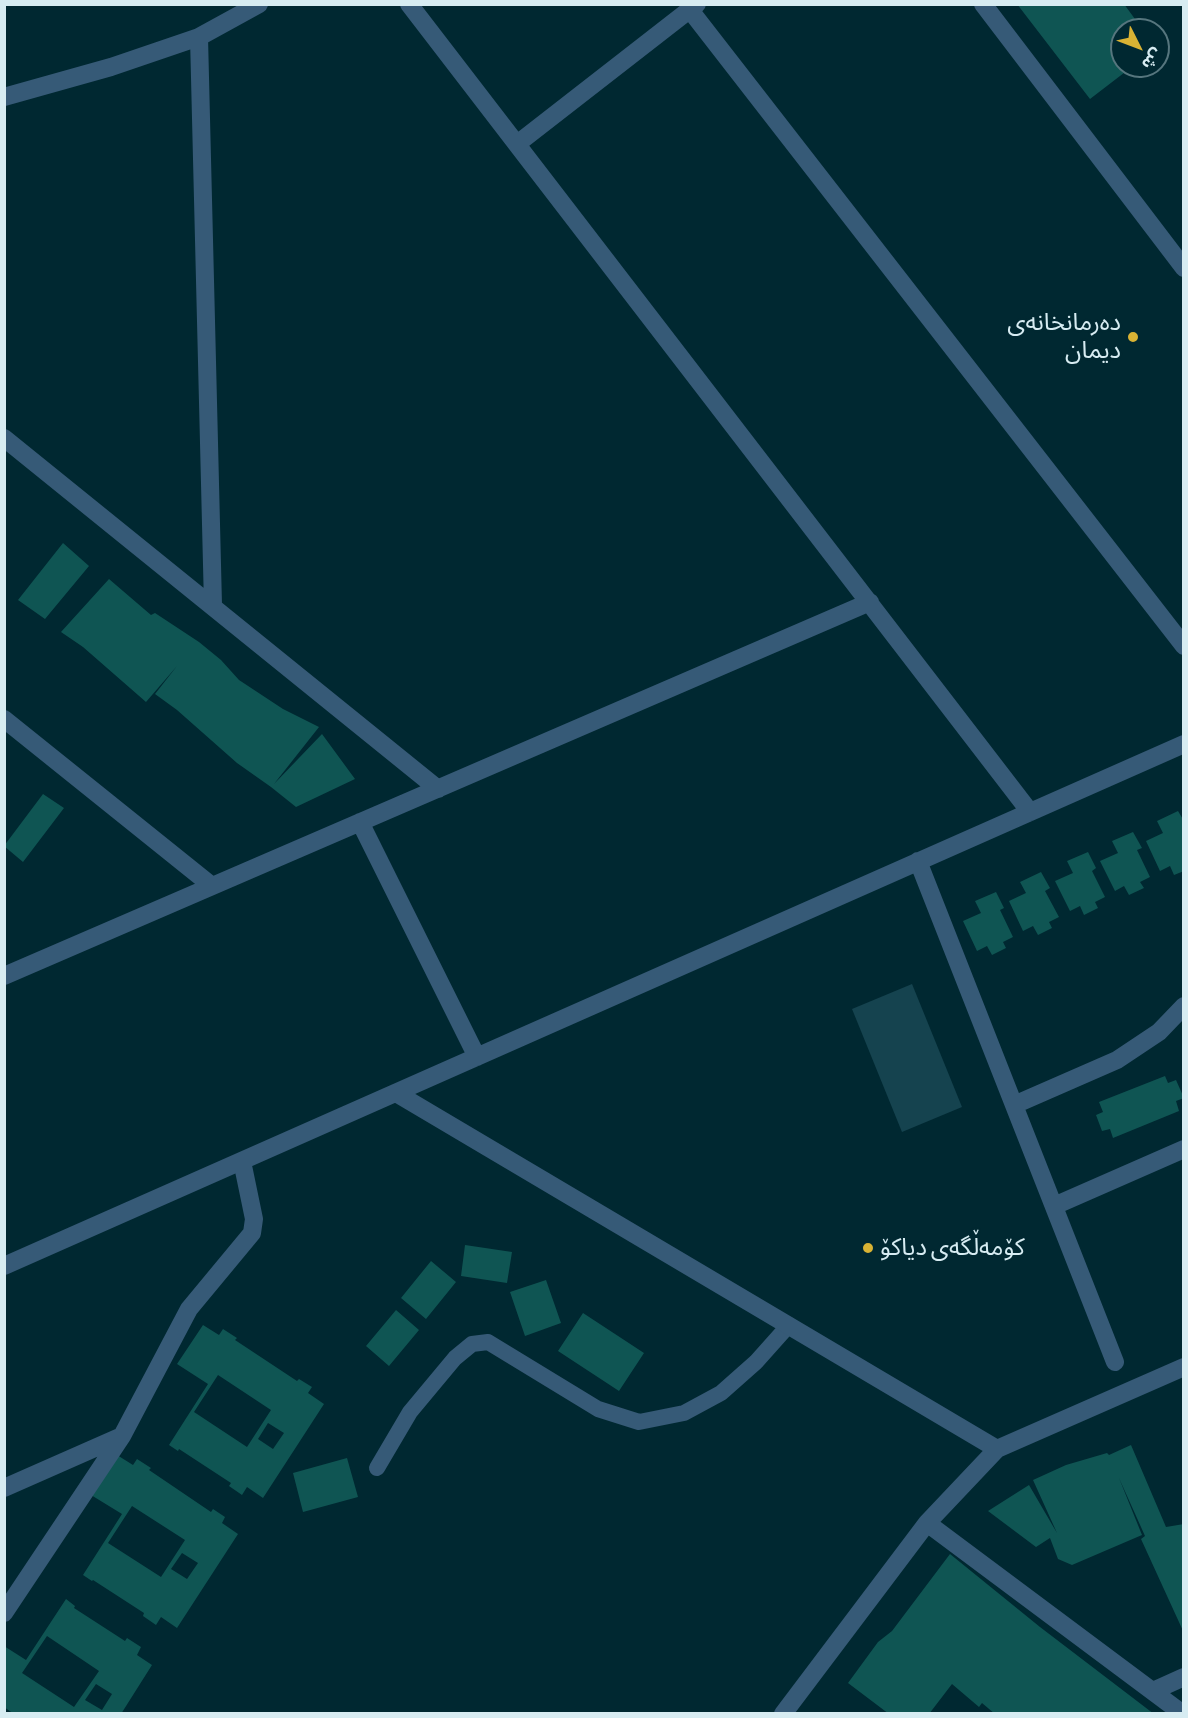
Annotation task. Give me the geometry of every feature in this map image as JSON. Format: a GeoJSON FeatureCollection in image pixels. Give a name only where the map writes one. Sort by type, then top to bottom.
{"type":"FeatureCollection","features":[{"type":"Feature","properties":{"kind":"street"},"geometry":{"type":"LineString","coordinates":[[4,97],[111,67],[199,37],[259,4]]}},
{"type":"Feature","properties":{"kind":"street"},"geometry":{"type":"LineString","coordinates":[[410,4],[1030,812]]}},
{"type":"Feature","properties":{"kind":"street"},"geometry":{"type":"LineString","coordinates":[[983,4],[1184,268]]}},
{"type":"Feature","properties":{"kind":"street"},"geometry":{"type":"LineString","coordinates":[[517,144],[694,7],[1184,646]]}},
{"type":"Feature","properties":{"kind":"street"},"geometry":{"type":"LineString","coordinates":[[199,37],[213,605]]}},
{"type":"Feature","properties":{"kind":"street"},"geometry":{"type":"LineString","coordinates":[[4,438],[438,789]]}},
{"type":"Feature","properties":{"kind":"street"},"geometry":{"type":"LineString","coordinates":[[4,976],[870,602]]}},
{"type":"Feature","properties":{"kind":"street"},"geometry":{"type":"LineString","coordinates":[[4,719],[212,886]]}},
{"type":"Feature","properties":{"kind":"street"},"geometry":{"type":"LineString","coordinates":[[4,1266],[1184,744]]}},
{"type":"Feature","properties":{"kind":"street"},"geometry":{"type":"LineString","coordinates":[[360,822],[477,1057]]}},
{"type":"Feature","properties":{"kind":"street"},"geometry":{"type":"LineString","coordinates":[[918,861],[1115,1362]]}},
{"type":"Feature","properties":{"kind":"street"},"geometry":{"type":"LineString","coordinates":[[1014,1105],[1117,1060],[1159,1032],[1184,1006]]}},
{"type":"Feature","properties":{"kind":"street"},"geometry":{"type":"LineString","coordinates":[[396,1093],[997,1449]]}},
{"type":"Feature","properties":{"kind":"street"},"geometry":{"type":"LineString","coordinates":[[1054,1206],[1184,1149]]}},
{"type":"Feature","properties":{"kind":"street"},"geometry":{"type":"LineString","coordinates":[[4,1613],[122,1436],[189,1309],[252,1233],[254,1219],[242,1161]]}},
{"type":"Feature","properties":{"kind":"street"},"geometry":{"type":"LineString","coordinates":[[783,1713],[927,1523],[997,1449],[1184,1367]]}},
{"type":"Feature","properties":{"kind":"street"},"geometry":{"type":"LineString","coordinates":[[4,1488],[122,1436]]}},
{"type":"Feature","properties":{"kind":"street"},"geometry":{"type":"LineString","coordinates":[[927,1523],[1183,1713]]}},
{"type":"Feature","properties":{"kind":"street"},"geometry":{"type":"LineString","coordinates":[[1153,1691],[1184,1677]]}},
{"type":"Feature","properties":{"kind":"lane"},"geometry":{"type":"LineString","coordinates":[[377,1467],[410,1412],[455,1358],[472,1344],[488,1342],[598,1409],[639,1422],[684,1413],[721,1393],[756,1362],[789,1325]]}},
{"type":"Feature","properties":{"kind":"shaded area"},"geometry":{"type":"Polygon","coordinates":[[[912,984],[962,1107],[902,1132],[852,1009],[912,984]]]}},
{"type":"Feature","properties":{"kind":"building"},"geometry":{"type":"Polygon","coordinates":[[[1017,4],[1124,4],[1134,18],[1110,18],[1110,78],[1117,78],[1090,99],[1017,4]]]}},
{"type":"Feature","properties":{"kind":"building"},"geometry":{"type":"Polygon","coordinates":[[[63,543],[89,566],[45,619],[18,600],[63,543]]]}},
{"type":"Feature","properties":{"kind":"building"},"geometry":{"type":"Polygon","coordinates":[[[109,579],[151,615],[155,613],[199,642],[221,660],[239,680],[283,709],[319,727],[274,784],[322,734],[355,779],[296,807],[237,763],[177,710],[155,694],[177,666],[146,702],[83,647],[61,632],[109,579]]]}},
{"type":"Feature","properties":{"kind":"building"},"geometry":{"type":"Polygon","coordinates":[[[43,794],[64,808],[23,862],[4,846],[43,794]]]}},
{"type":"Feature","properties":{"kind":"building"},"geometry":{"type":"Polygon","coordinates":[[[1178,811],[1184,821],[1184,871],[1174,875],[1170,866],[1160,871],[1146,841],[1163,833],[1157,821],[1178,811]]]}},
{"type":"Feature","properties":{"kind":"building"},"geometry":{"type":"Polygon","coordinates":[[[1133,832],[1142,848],[1137,850],[1150,877],[1140,882],[1144,888],[1129,895],[1124,886],[1115,891],[1100,861],[1118,853],[1112,841],[1133,832]]]}},
{"type":"Feature","properties":{"kind":"building"},"geometry":{"type":"Polygon","coordinates":[[[1088,852],[1096,868],[1092,871],[1105,897],[1095,902],[1098,908],[1084,915],[1080,906],[1070,911],[1055,881],[1073,873],[1067,861],[1088,852]]]}},
{"type":"Feature","properties":{"kind":"building"},"geometry":{"type":"Polygon","coordinates":[[[1041,872],[1050,888],[1045,891],[1059,917],[1049,922],[1052,928],[1038,935],[1033,926],[1023,931],[1009,901],[1026,893],[1020,882],[1041,872]]]}},
{"type":"Feature","properties":{"kind":"building"},"geometry":{"type":"Polygon","coordinates":[[[996,892],[1004,908],[1000,910],[1013,937],[1003,942],[1006,948],[992,955],[987,946],[977,951],[963,921],[981,913],[975,901],[996,892]]]}},
{"type":"Feature","properties":{"kind":"building"},"geometry":{"type":"Polygon","coordinates":[[[1165,1076],[1168,1083],[1176,1080],[1184,1098],[1176,1101],[1179,1111],[1113,1138],[1110,1129],[1102,1131],[1096,1115],[1103,1112],[1099,1102],[1165,1076]]]}},
{"type":"Feature","properties":{"kind":"building"},"geometry":{"type":"Polygon","coordinates":[[[465,1245],[512,1252],[507,1283],[461,1276],[465,1245]]]}},
{"type":"Feature","properties":{"kind":"building"},"geometry":{"type":"Polygon","coordinates":[[[431,1261],[456,1282],[426,1319],[401,1298],[431,1261]]]}},
{"type":"Feature","properties":{"kind":"building"},"geometry":{"type":"Polygon","coordinates":[[[546,1280],[561,1323],[525,1336],[510,1292],[546,1280]]]}},
{"type":"Feature","properties":{"kind":"building"},"geometry":{"type":"Polygon","coordinates":[[[396,1310],[419,1330],[389,1366],[366,1346],[396,1310]]]}},
{"type":"Feature","properties":{"kind":"building"},"geometry":{"type":"Polygon","coordinates":[[[583,1313],[644,1353],[619,1391],[558,1351],[583,1313]]]}},
{"type":"Feature","properties":{"kind":"building"},"geometry":{"type":"Polygon","coordinates":[[[203,1325],[219,1335],[223,1329],[237,1338],[235,1340],[297,1381],[299,1379],[312,1387],[308,1393],[324,1404],[263,1498],[247,1487],[242,1495],[229,1486],[231,1483],[179,1449],[178,1451],[169,1445],[208,1384],[177,1364],[203,1325]],[[218,1375],[194,1412],[247,1447],[271,1410],[218,1375]],[[268,1423],[258,1439],[273,1449],[284,1433],[268,1423]]]}},
{"type":"Feature","properties":{"kind":"building"},"geometry":{"type":"Polygon","coordinates":[[[1131,1445],[1166,1527],[1184,1524],[1184,1633],[1141,1539],[1145,1536],[1119,1478],[1142,1535],[1072,1565],[1058,1559],[1050,1538],[1036,1547],[988,1511],[1029,1485],[1057,1533],[1033,1480],[1066,1465],[1107,1453],[1109,1455],[1131,1445]]]}},
{"type":"Feature","properties":{"kind":"building"},"geometry":{"type":"Polygon","coordinates":[[[117,1455],[133,1465],[137,1459],[151,1468],[149,1470],[211,1512],[213,1509],[225,1517],[222,1523],[238,1534],[177,1628],[161,1617],[156,1625],[143,1616],[144,1613],[83,1575],[122,1514],[91,1495],[117,1455]],[[132,1506],[108,1543],[161,1577],[185,1540],[132,1506]],[[182,1553],[171,1569],[187,1579],[198,1563],[182,1553]]]}},
{"type":"Feature","properties":{"kind":"building"},"geometry":{"type":"Polygon","coordinates":[[[347,1458],[358,1497],[303,1512],[293,1473],[347,1458]]]}},
{"type":"Feature","properties":{"kind":"building"},"geometry":{"type":"Polygon","coordinates":[[[950,1554],[1040,1627],[1154,1714],[995,1714],[982,1703],[979,1707],[952,1684],[929,1714],[889,1714],[848,1683],[878,1642],[892,1631],[950,1554]]]}},
{"type":"Feature","properties":{"kind":"building"},"geometry":{"type":"Polygon","coordinates":[[[66,1599],[75,1606],[74,1608],[125,1641],[127,1638],[141,1647],[137,1655],[152,1665],[121,1714],[14,1714],[4,1707],[4,1646],[26,1660],[66,1599]],[[47,1636],[22,1673],[74,1707],[99,1671],[47,1636]],[[96,1684],[85,1700],[102,1710],[112,1694],[96,1684]]]}},
{"type":"Feature","properties":{"kind":"place","name":"دەرمانخانەی دیمان"},"geometry":{"type":"Point","coordinates":[1133,337]}},
{"type":"Feature","properties":{"kind":"place","name":"کۆمەڵگەی دیاکۆ"},"geometry":{"type":"Point","coordinates":[868,1248]}}]}
